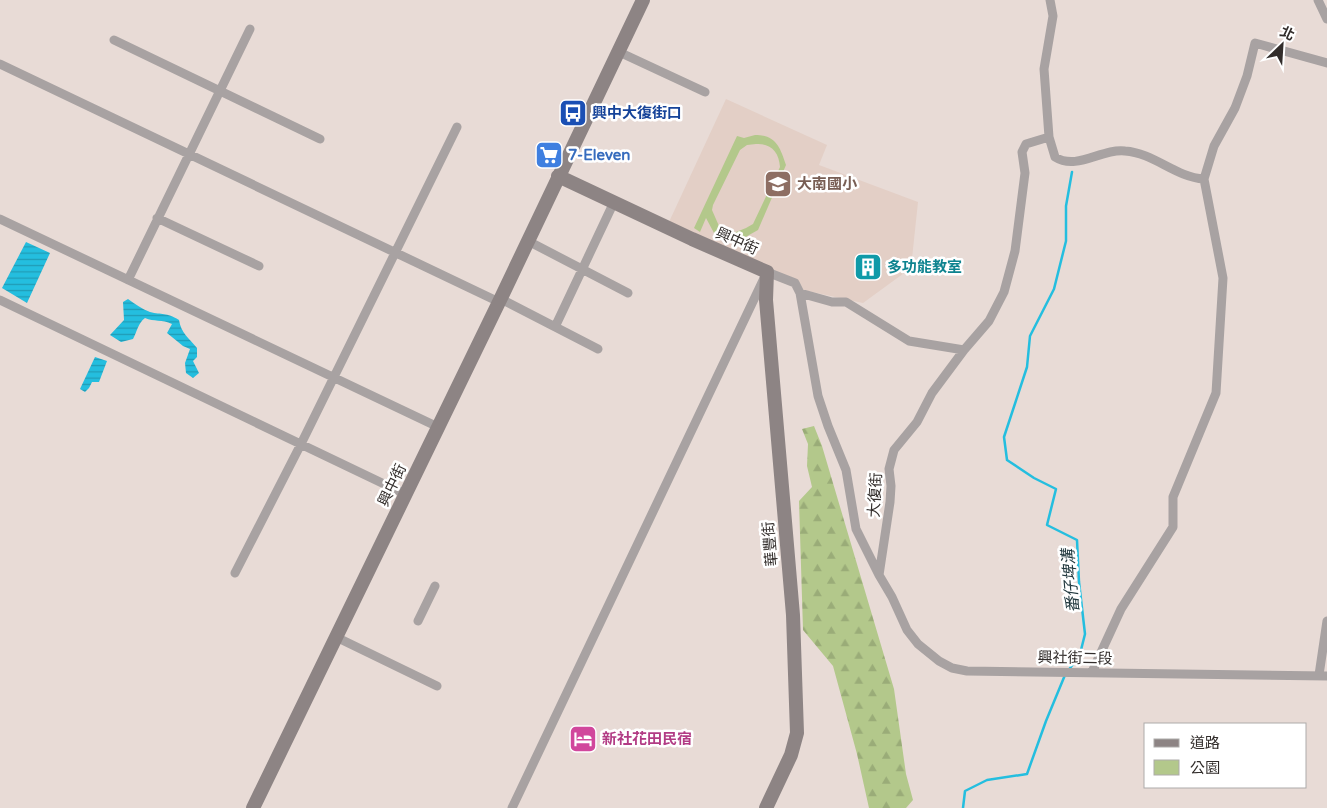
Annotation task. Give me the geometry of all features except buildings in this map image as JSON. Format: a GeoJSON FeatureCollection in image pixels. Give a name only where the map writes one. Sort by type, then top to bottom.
{"type":"FeatureCollection","features":[{"type":"Feature","properties":{"kind":"street","name":"興中街"},"geometry":{"type":"LineString","coordinates":[[253,808],[500,301],[643,0]]}},
{"type":"Feature","properties":{"kind":"street"},"geometry":{"type":"LineString","coordinates":[[1050,0],[1053,16],[1044,69],[1050,137],[1055,157],[1063,162],[1072,162],[1123,150],[1144,154],[1173,171],[1194,179],[1204,180]]}},
{"type":"Feature","properties":{"kind":"street"},"geometry":{"type":"LineString","coordinates":[[1318,0],[1327,19]]}},
{"type":"Feature","properties":{"kind":"street"},"geometry":{"type":"LineString","coordinates":[[128,280],[250,29]]}},
{"type":"Feature","properties":{"kind":"street"},"geometry":{"type":"LineString","coordinates":[[114,40],[320,139]]}},
{"type":"Feature","properties":{"kind":"street"},"geometry":{"type":"LineString","coordinates":[[1092,672],[1121,609],[1173,527],[1173,497],[1216,393],[1222,278],[1204,180],[1214,146],[1235,108],[1255,43],[1327,63]]}},
{"type":"Feature","properties":{"kind":"street"},"geometry":{"type":"LineString","coordinates":[[619,52],[705,92]]}},
{"type":"Feature","properties":{"kind":"street"},"geometry":{"type":"LineString","coordinates":[[0,64],[598,349]]}},
{"type":"Feature","properties":{"kind":"street"},"geometry":{"type":"LineString","coordinates":[[235,573],[302,444],[457,127]]}},
{"type":"Feature","properties":{"kind":"street","name":"大復街"},"geometry":{"type":"LineString","coordinates":[[879,575],[890,502],[889,469],[894,450],[917,422],[932,393],[964,350],[989,321],[1004,292],[1015,251],[1021,214],[1024,173],[1022,152],[1026,144],[1050,137]]}},
{"type":"Feature","properties":{"kind":"street","name":"興中街"},"geometry":{"type":"LineString","coordinates":[[558,176],[767,272]]}},
{"type":"Feature","properties":{"kind":"street"},"geometry":{"type":"LineString","coordinates":[[554,327],[614,202]]}},
{"type":"Feature","properties":{"kind":"street"},"geometry":{"type":"LineString","coordinates":[[157,218],[259,266]]}},
{"type":"Feature","properties":{"kind":"street"},"geometry":{"type":"LineString","coordinates":[[0,219],[438,427]]}},
{"type":"Feature","properties":{"kind":"street"},"geometry":{"type":"LineString","coordinates":[[528,241],[628,292]]}},
{"type":"Feature","properties":{"kind":"street"},"geometry":{"type":"LineString","coordinates":[[512,808],[767,272],[795,283],[800,293],[832,302],[846,302],[910,342],[964,350]]}},
{"type":"Feature","properties":{"kind":"street","name":"華豐街"},"geometry":{"type":"LineString","coordinates":[[766,808],[792,755],[797,733],[793,615],[766,300],[767,272]]}},
{"type":"Feature","properties":{"kind":"street","name":"大復街"},"geometry":{"type":"LineString","coordinates":[[800,293],[818,396],[846,470],[856,529],[879,575]]}},
{"type":"Feature","properties":{"kind":"street"},"geometry":{"type":"LineString","coordinates":[[0,300],[405,494]]}},
{"type":"Feature","properties":{"kind":"street","name":"興社街二段"},"geometry":{"type":"LineString","coordinates":[[879,575],[892,597],[907,630],[918,644],[939,661],[952,668],[967,671],[1323,676],[1327,621]]}},
{"type":"Feature","properties":{"kind":"street"},"geometry":{"type":"LineString","coordinates":[[418,621],[435,586]]}},
{"type":"Feature","properties":{"kind":"street"},"geometry":{"type":"LineString","coordinates":[[336,637],[437,686]]}},
{"type":"Feature","properties":{"kind":"shaded area","name":"大南國小"},"geometry":{"type":"Polygon","coordinates":[[[726,99],[827,145],[819,165],[918,202],[911,268],[863,303],[803,290],[769,271],[669,222],[726,99]]]}},
{"type":"Feature","properties":{"kind":"green space"},"geometry":{"type":"Polygon","coordinates":[[[755,135],[768,137],[776,143],[786,165],[758,230],[742,239],[726,242],[714,233],[706,218],[700,232],[694,228],[737,136],[744,138],[755,135]],[[761,144],[747,145],[740,150],[713,205],[712,210],[719,226],[726,231],[736,232],[753,224],[780,167],[776,153],[770,147],[761,144]]]}},
{"type":"Feature","properties":{"kind":"green space"},"geometry":{"type":"Polygon","coordinates":[[[814,426],[822,446],[894,689],[906,774],[913,800],[906,808],[869,808],[857,754],[833,666],[803,630],[799,501],[812,487],[807,466],[808,444],[802,429],[814,426]]]}},
{"type":"Feature","properties":{"kind":"water"},"geometry":{"type":"Polygon","coordinates":[[[26,242],[50,253],[27,303],[2,288],[26,242]]]}},
{"type":"Feature","properties":{"kind":"water"},"geometry":{"type":"Polygon","coordinates":[[[128,299],[147,311],[175,317],[179,320],[183,332],[197,348],[197,357],[193,361],[199,373],[193,378],[186,373],[185,363],[190,349],[183,346],[167,333],[172,324],[145,318],[139,325],[133,339],[121,342],[110,335],[124,320],[123,302],[128,299]]]}},
{"type":"Feature","properties":{"kind":"water"},"geometry":{"type":"Polygon","coordinates":[[[95,357],[107,361],[99,382],[92,382],[85,392],[80,389],[95,357]]]}},
{"type":"Feature","properties":{"kind":"waterway","name":"番仔埤溝"},"geometry":{"type":"LineString","coordinates":[[1068,671],[1080,654],[1085,634],[1079,582],[1077,540],[1047,525],[1056,489],[1034,478],[1007,460],[1004,437],[1027,367],[1030,336],[1054,289],[1066,241],[1066,206],[1072,172]]}},
{"type":"Feature","properties":{"kind":"waterway","name":"番仔埤溝"},"geometry":{"type":"LineString","coordinates":[[963,808],[965,791],[987,780],[1027,774],[1065,675]]}},
{"type":"Feature","properties":{"kind":"place","name":"興中大復街口"},"geometry":{"type":"Point","coordinates":[573,113]}},
{"type":"Feature","properties":{"kind":"place","name":"7-Eleven"},"geometry":{"type":"Point","coordinates":[549,155]}},
{"type":"Feature","properties":{"kind":"place","name":"大南國小"},"geometry":{"type":"Point","coordinates":[778,184]}},
{"type":"Feature","properties":{"kind":"place","name":"多功能教室"},"geometry":{"type":"Point","coordinates":[868,267]}},
{"type":"Feature","properties":{"kind":"place","name":"新社花田民宿"},"geometry":{"type":"Point","coordinates":[583,739]}}]}
